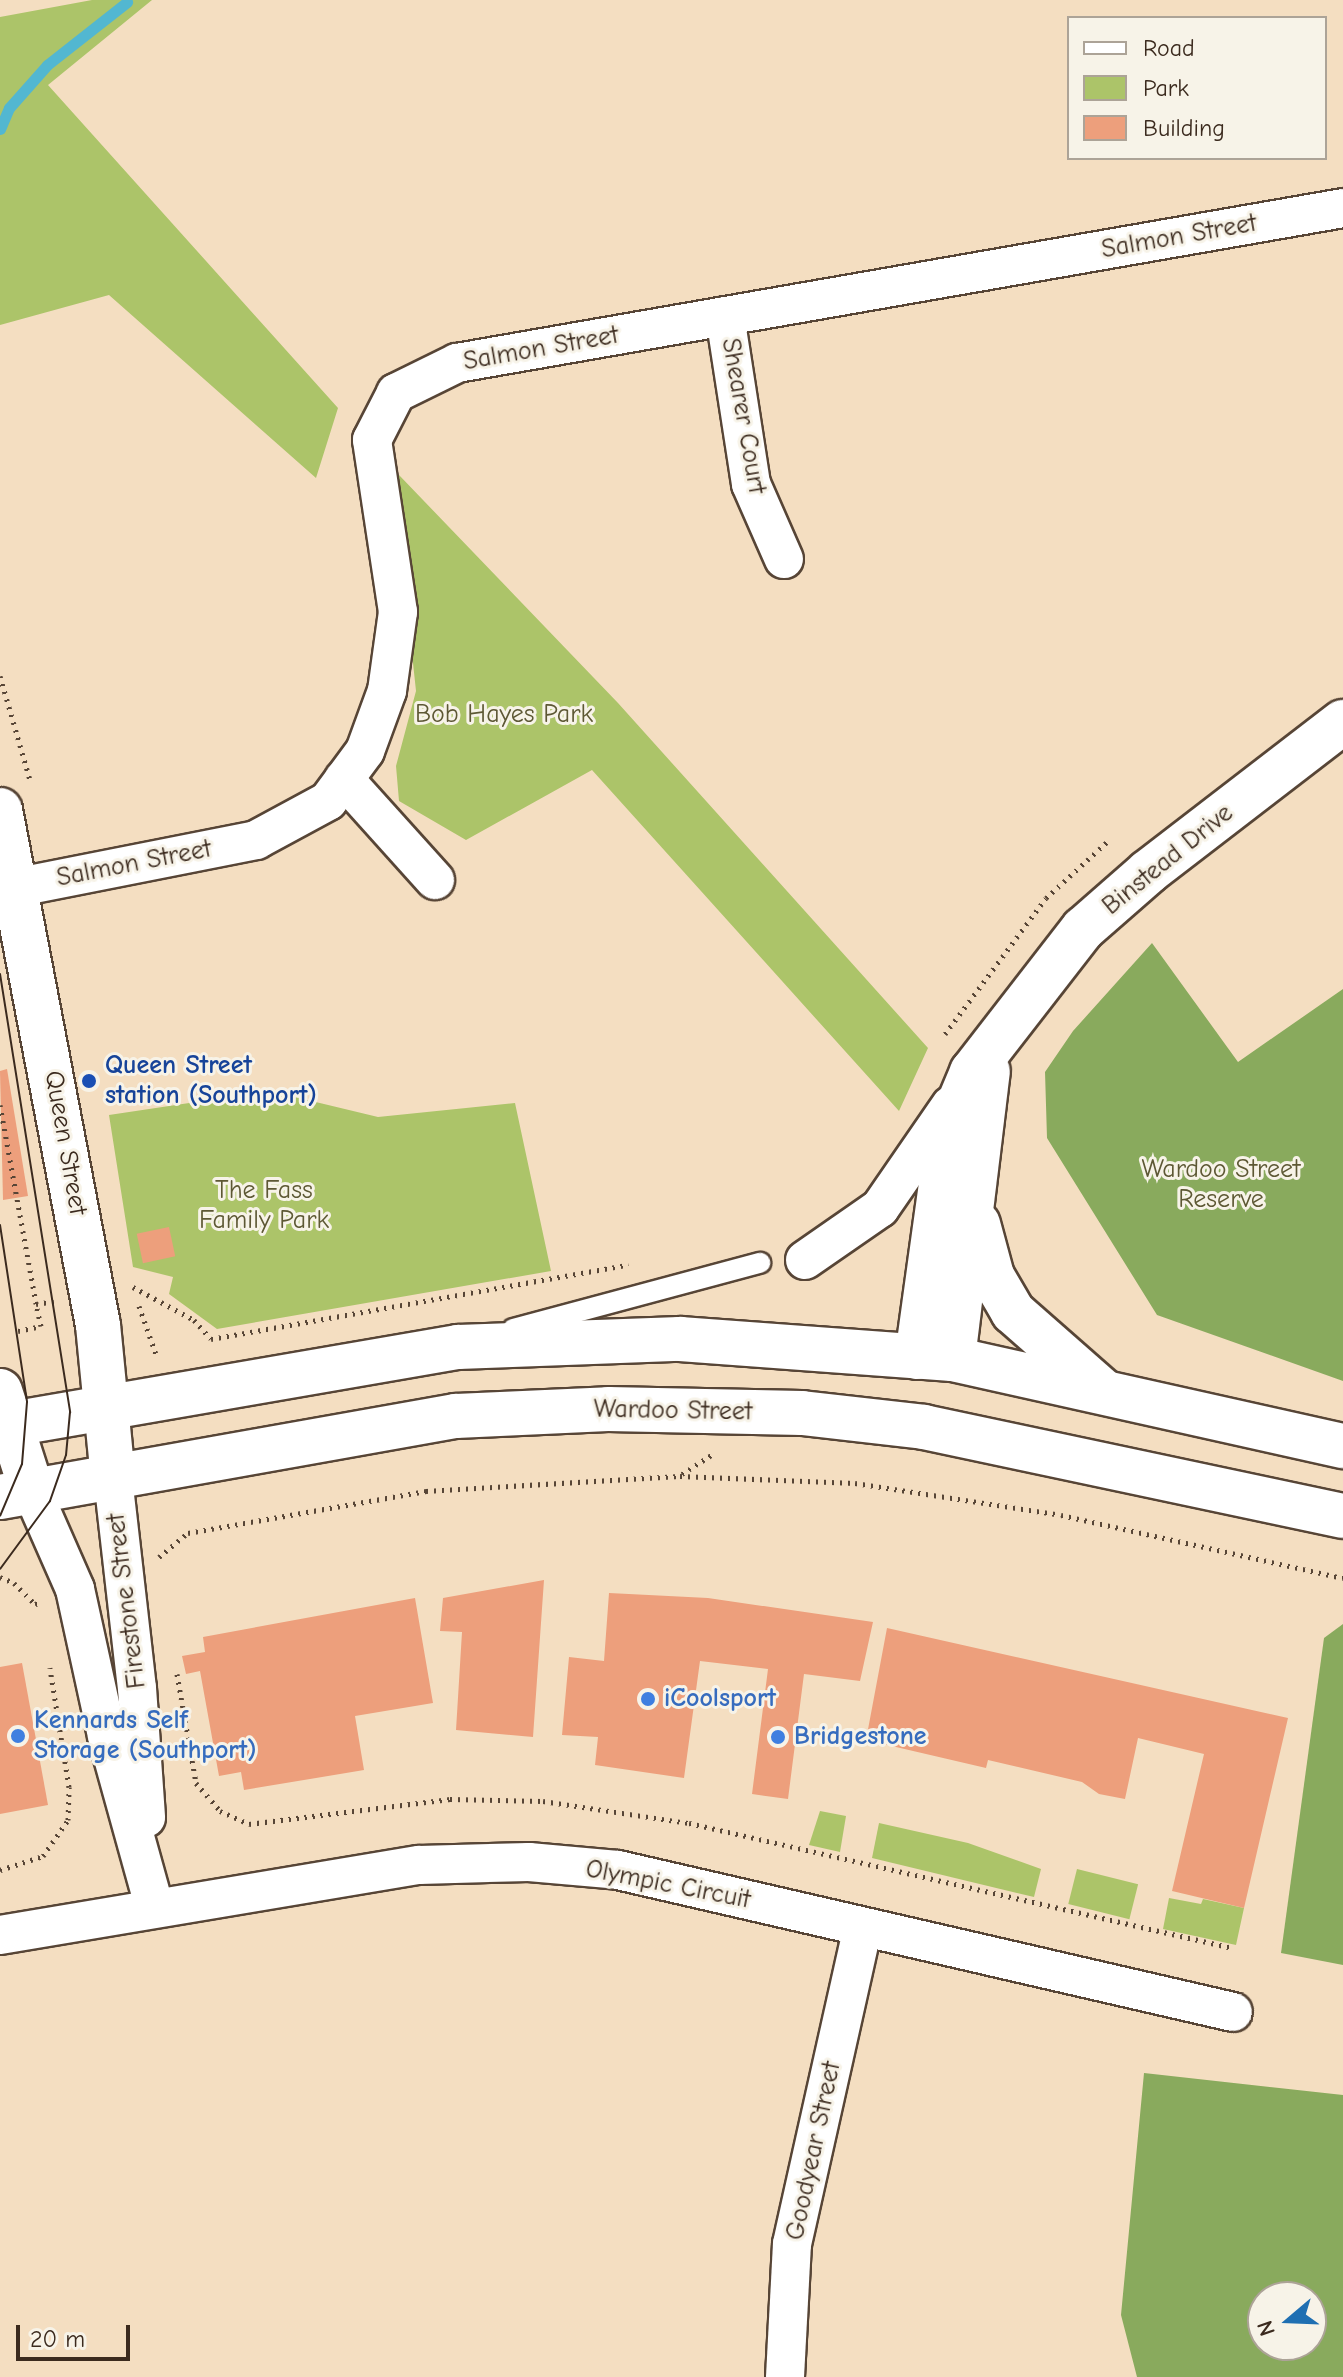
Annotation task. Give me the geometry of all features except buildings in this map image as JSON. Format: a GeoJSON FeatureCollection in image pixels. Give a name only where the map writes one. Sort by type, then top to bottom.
{"type":"FeatureCollection","features":[{"type":"Feature","properties":{"kind":"main road","name":"Binstead Drive"},"geometry":{"type":"LineString","coordinates":[[935,1358],[949,1127],[963,1085],[1050,967],[1104,911],[1343,722]]}},
{"type":"Feature","properties":{"kind":"main road","name":"Queen Street"},"geometry":{"type":"LineString","coordinates":[[0,810],[19,887],[98,1325],[113,1478]]}},
{"type":"Feature","properties":{"kind":"main road","name":"Binstead Drive"},"geometry":{"type":"LineString","coordinates":[[935,1358],[978,1145],[989,1071],[1012,1018]]}},
{"type":"Feature","properties":{"kind":"main road","name":"Binstead Drive"},"geometry":{"type":"LineString","coordinates":[[978,1145],[979,1234],[998,1290],[1027,1328],[1103,1391]]}},
{"type":"Feature","properties":{"kind":"main road"},"geometry":{"type":"LineString","coordinates":[[16,1494],[3,1413],[105,1406],[424,1352],[525,1341],[680,1339],[935,1358],[1103,1391],[1343,1446]]}},
{"type":"Feature","properties":{"kind":"main road"},"geometry":{"type":"LineString","coordinates":[[924,1427],[935,1358]]}},
{"type":"Feature","properties":{"kind":"main road","name":"Wardoo Street"},"geometry":{"type":"LineString","coordinates":[[16,1494],[456,1416],[711,1410],[802,1413],[924,1427],[1343,1516]]}},
{"type":"Feature","properties":{"kind":"street","name":"Salmon Street"},"geometry":{"type":"LineString","coordinates":[[19,887],[256,840],[328,801],[365,751],[387,691],[398,612],[372,440],[396,393],[457,363],[1343,208]]}},
{"type":"Feature","properties":{"kind":"street","name":"Shearer Court"},"geometry":{"type":"LineString","coordinates":[[725,316],[751,484],[784,559]]}},
{"type":"Feature","properties":{"kind":"street"},"geometry":{"type":"LineString","coordinates":[[344,779],[435,880]]}},
{"type":"Feature","properties":{"kind":"street","name":"Binstead Drive"},"geometry":{"type":"LineString","coordinates":[[805,1260],[880,1208],[963,1085]]}},
{"type":"Feature","properties":{"kind":"street","name":"Firestone Street"},"geometry":{"type":"LineString","coordinates":[[113,1478],[143,1760],[148,1868],[154,1906]]}},
{"type":"Feature","properties":{"kind":"street","name":"Firestone Street"},"geometry":{"type":"LineString","coordinates":[[16,1494],[75,1589],[107,1736],[148,1868]]}},
{"type":"Feature","properties":{"kind":"street","name":"Olympic Circuit"},"geometry":{"type":"LineString","coordinates":[[0,1935],[154,1906],[419,1865],[529,1862],[618,1870],[1233,2012]]}},
{"type":"Feature","properties":{"kind":"street","name":"Goodyear Street"},"geometry":{"type":"LineString","coordinates":[[785,2377],[792,2244],[863,1927]]}},
{"type":"Feature","properties":{"kind":"lane"},"geometry":{"type":"LineString","coordinates":[[424,1352],[760,1263]]}},
{"type":"Feature","properties":{"kind":"path"},"geometry":{"type":"LineString","coordinates":[[940,1045],[1046,898],[1107,842]]}},
{"type":"Feature","properties":{"kind":"path"},"geometry":{"type":"LineString","coordinates":[[0,1105],[41,1326],[18,1331]]}},
{"type":"Feature","properties":{"kind":"path"},"geometry":{"type":"LineString","coordinates":[[133,1286],[194,1320],[211,1339],[639,1262]]}},
{"type":"Feature","properties":{"kind":"path"},"geometry":{"type":"LineString","coordinates":[[36,1304],[56,1300]]}},
{"type":"Feature","properties":{"kind":"path"},"geometry":{"type":"LineString","coordinates":[[124,1571],[163,1555],[188,1533],[426,1491],[680,1476],[870,1485],[1061,1515],[1343,1578]]}},
{"type":"Feature","properties":{"kind":"path"},"geometry":{"type":"LineString","coordinates":[[162,1568],[163,1555]]}},
{"type":"Feature","properties":{"kind":"path"},"geometry":{"type":"LineString","coordinates":[[0,1577],[14,1583],[35,1604],[39,1616]]}},
{"type":"Feature","properties":{"kind":"path"},"geometry":{"type":"LineString","coordinates":[[35,1604],[75,1589]]}},
{"type":"Feature","properties":{"kind":"path"},"geometry":{"type":"LineString","coordinates":[[0,1870],[43,1856],[68,1820],[69,1787],[47,1653]]}},
{"type":"Feature","properties":{"kind":"path"},"geometry":{"type":"LineString","coordinates":[[173,1665],[196,1783],[220,1811],[249,1824],[450,1799],[543,1801],[689,1823],[1233,1948]]}},
{"type":"Feature","properties":{"kind":"green space"},"geometry":{"type":"Polygon","coordinates":[[[92,0],[152,0],[48,85],[338,408],[316,478],[109,295],[0,325],[0,17],[92,0]]]}},
{"type":"Feature","properties":{"kind":"green space","name":"Bob Hayes Park"},"geometry":{"type":"Polygon","coordinates":[[[399,475],[618,703],[928,1048],[899,1111],[592,770],[466,840],[399,801],[396,766],[416,691],[400,542],[399,475]]]}},
{"type":"Feature","properties":{"kind":"green space","name":"Wardoo Street Reserve"},"geometry":{"type":"Polygon","coordinates":[[[1152,943],[1238,1062],[1343,989],[1343,1381],[1157,1315],[1047,1138],[1045,1072],[1073,1031],[1152,943]]]}},
{"type":"Feature","properties":{"kind":"green space","name":"The Fass Family Park"},"geometry":{"type":"Polygon","coordinates":[[[270,1091],[378,1117],[515,1103],[551,1271],[217,1329],[169,1294],[173,1277],[133,1267],[109,1115],[270,1091]]]}},
{"type":"Feature","properties":{"kind":"green space"},"geometry":{"type":"Polygon","coordinates":[[[1343,1624],[1343,1965],[1281,1953],[1324,1638],[1343,1624]]]}},
{"type":"Feature","properties":{"kind":"green space"},"geometry":{"type":"Polygon","coordinates":[[[820,1811],[846,1816],[840,1852],[809,1845],[820,1811]]]}},
{"type":"Feature","properties":{"kind":"green space"},"geometry":{"type":"Polygon","coordinates":[[[879,1823],[968,1843],[1041,1869],[1034,1897],[872,1858],[879,1823]]]}},
{"type":"Feature","properties":{"kind":"green space"},"geometry":{"type":"Polygon","coordinates":[[[1077,1869],[1138,1884],[1129,1919],[1068,1904],[1077,1869]]]}},
{"type":"Feature","properties":{"kind":"green space"},"geometry":{"type":"Polygon","coordinates":[[[1169,1898],[1201,1904],[1203,1899],[1244,1908],[1236,1945],[1163,1929],[1169,1898]]]}},
{"type":"Feature","properties":{"kind":"green space"},"geometry":{"type":"Polygon","coordinates":[[[1144,2073],[1343,2095],[1343,2377],[1137,2377],[1121,2315],[1144,2073]]]}},
{"type":"Feature","properties":{"kind":"waterway"},"geometry":{"type":"LineString","coordinates":[[0,129],[9,108],[47,65],[127,2]]}},
{"type":"Feature","properties":{"kind":"tram line"},"geometry":{"type":"LineString","coordinates":[[0,974],[70,1412],[66,1455],[50,1501],[0,1569]]}},
{"type":"Feature","properties":{"kind":"tram line"},"geometry":{"type":"LineString","coordinates":[[0,1225],[27,1402],[22,1464],[0,1516]]}},
{"type":"Feature","properties":{"kind":"place","name":"Queen Street station (Southport)"},"geometry":{"type":"Point","coordinates":[89,1081]}},
{"type":"Feature","properties":{"kind":"place","name":"iCoolsport"},"geometry":{"type":"Point","coordinates":[648,1699]}},
{"type":"Feature","properties":{"kind":"place","name":"Kennards Self Storage (Southport)"},"geometry":{"type":"Point","coordinates":[18,1736]}},
{"type":"Feature","properties":{"kind":"place","name":"Bridgestone"},"geometry":{"type":"Point","coordinates":[778,1737]}}]}
